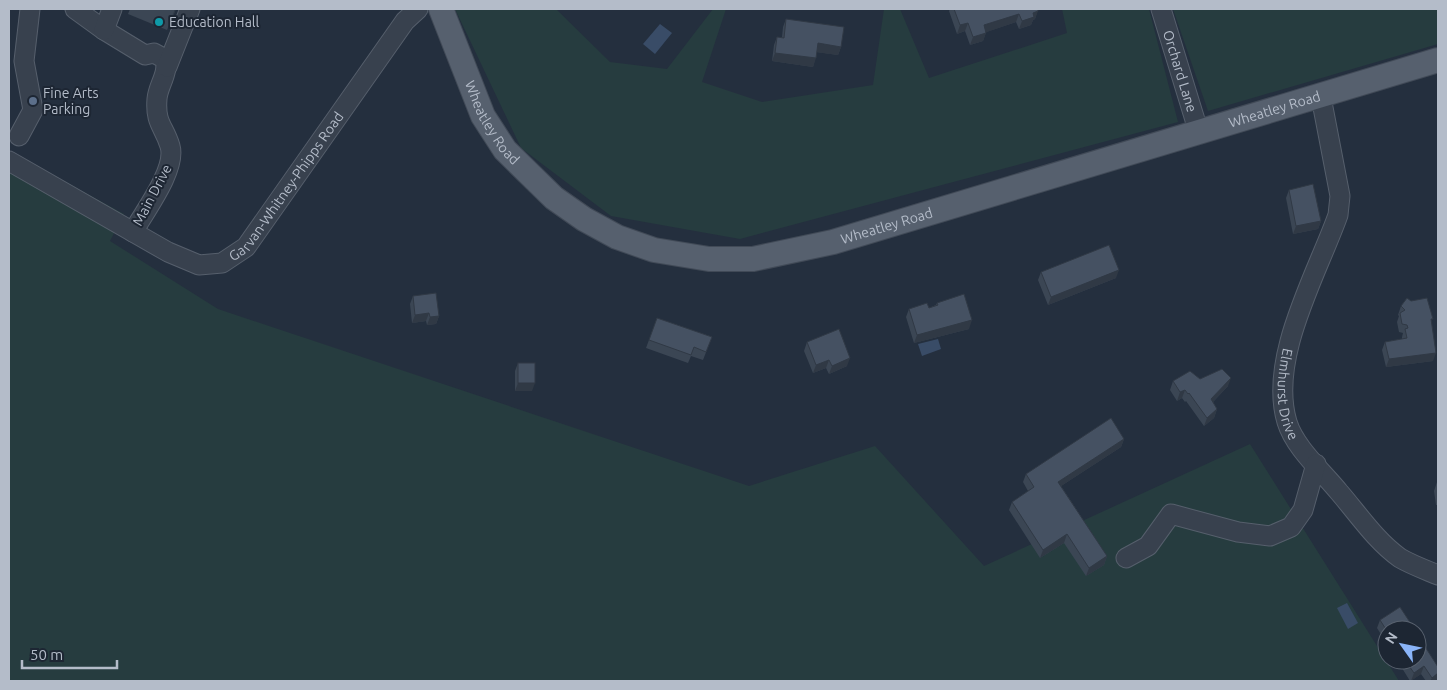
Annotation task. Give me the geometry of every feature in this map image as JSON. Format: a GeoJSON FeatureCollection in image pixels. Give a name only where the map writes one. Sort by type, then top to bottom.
{"type":"FeatureCollection","features":[{"type":"Feature","properties":{"kind":"main road","name":"Wheatley Road"},"geometry":{"type":"LineString","coordinates":[[441,9],[483,116],[505,150],[528,175],[554,198],[584,219],[617,237],[676,255],[709,259],[753,259],[797,251],[1321,97],[1438,60]]}},
{"type":"Feature","properties":{"kind":"street"},"geometry":{"type":"LineString","coordinates":[[19,136],[33,110],[24,61],[30,9]]}},
{"type":"Feature","properties":{"kind":"street"},"geometry":{"type":"LineString","coordinates":[[75,9],[104,30],[145,55],[154,53],[165,59],[167,67]]}},
{"type":"Feature","properties":{"kind":"street"},"geometry":{"type":"LineString","coordinates":[[104,30],[112,9]]}},
{"type":"Feature","properties":{"kind":"street","name":"Main Drive"},"geometry":{"type":"LineString","coordinates":[[132,232],[167,173],[171,162],[170,147],[156,117],[157,97],[190,9]]}},
{"type":"Feature","properties":{"kind":"street","name":"Garvan-Whitney-Phipps Road"},"geometry":{"type":"LineString","coordinates":[[9,162],[168,252],[199,265],[222,263],[237,255],[246,246],[405,21],[418,9]]}},
{"type":"Feature","properties":{"kind":"street","name":"Orchard Lane"},"geometry":{"type":"LineString","coordinates":[[1161,9],[1199,133]]}},
{"type":"Feature","properties":{"kind":"street","name":"Elmhurst Drive"},"geometry":{"type":"LineString","coordinates":[[1321,97],[1340,196],[1338,215],[1290,342],[1284,369],[1287,422],[1301,447],[1382,543],[1402,559],[1438,575]]}},
{"type":"Feature","properties":{"kind":"street"},"geometry":{"type":"LineString","coordinates":[[1126,558],[1148,546],[1172,514],[1238,532],[1270,536],[1291,527],[1303,510],[1316,464]]}},
{"type":"Feature","properties":{"kind":"green space"},"geometry":{"type":"Polygon","coordinates":[[[455,9],[556,9],[610,62],[667,69],[713,9],[726,9],[702,82],[762,102],[873,85],[884,9],[900,9],[929,78],[1067,33],[1062,9],[1149,9],[1178,122],[740,239],[611,216],[521,148],[455,9]]]}},
{"type":"Feature","properties":{"kind":"green space"},"geometry":{"type":"Polygon","coordinates":[[[1173,9],[1438,9],[1438,44],[1208,111],[1173,9]]]}},
{"type":"Feature","properties":{"kind":"green space"},"geometry":{"type":"Polygon","coordinates":[[[9,151],[124,214],[110,241],[218,309],[749,486],[875,446],[984,566],[1250,444],[1377,646],[1377,670],[1392,670],[1399,681],[9,681],[9,151]]]}},
{"type":"Feature","properties":{"kind":"water"},"geometry":{"type":"Polygon","coordinates":[[[660,24],[672,33],[655,54],[643,44],[660,24]]]}},
{"type":"Feature","properties":{"kind":"water"},"geometry":{"type":"Polygon","coordinates":[[[938,339],[941,349],[922,356],[918,344],[938,339]]]}},
{"type":"Feature","properties":{"kind":"water"},"geometry":{"type":"Polygon","coordinates":[[[1347,603],[1358,623],[1348,629],[1337,608],[1347,603]]]}},
{"type":"Feature","properties":{"kind":"building"},"geometry":{"type":"Polygon","coordinates":[[[954,9],[1038,9],[1038,11],[1033,13],[1034,17],[1022,21],[1019,14],[984,25],[986,33],[973,37],[968,23],[960,25],[954,9]]]}},
{"type":"Feature","properties":{"kind":"building"},"geometry":{"type":"Polygon","coordinates":[[[786,19],[844,27],[841,47],[818,43],[816,58],[775,53],[777,37],[784,38],[786,19]]]}},
{"type":"Feature","properties":{"kind":"building"},"geometry":{"type":"Polygon","coordinates":[[[1313,184],[1321,221],[1296,226],[1289,190],[1313,184]]]}},
{"type":"Feature","properties":{"kind":"building"},"geometry":{"type":"Polygon","coordinates":[[[1109,245],[1119,270],[1051,297],[1041,272],[1109,245]]]}},
{"type":"Feature","properties":{"kind":"building"},"geometry":{"type":"Polygon","coordinates":[[[436,293],[439,316],[430,317],[429,313],[415,315],[413,296],[436,293]]]}},
{"type":"Feature","properties":{"kind":"building"},"geometry":{"type":"Polygon","coordinates":[[[964,294],[972,320],[917,335],[909,309],[927,303],[929,308],[938,305],[937,303],[964,294]]]}},
{"type":"Feature","properties":{"kind":"building"},"geometry":{"type":"Polygon","coordinates":[[[1407,298],[1411,301],[1427,298],[1433,319],[1431,319],[1436,353],[1389,359],[1385,342],[1407,338],[1405,329],[1408,328],[1407,325],[1402,324],[1400,313],[1405,310],[1401,306],[1407,298]]]}},
{"type":"Feature","properties":{"kind":"building"},"geometry":{"type":"Polygon","coordinates":[[[657,318],[712,337],[706,352],[694,347],[691,355],[649,340],[657,318]]]}},
{"type":"Feature","properties":{"kind":"building"},"geometry":{"type":"Polygon","coordinates":[[[839,329],[850,358],[832,366],[829,360],[816,365],[807,342],[839,329]]]}},
{"type":"Feature","properties":{"kind":"building"},"geometry":{"type":"Polygon","coordinates":[[[518,363],[535,363],[535,383],[518,383],[518,363]]]}},
{"type":"Feature","properties":{"kind":"building"},"geometry":{"type":"Polygon","coordinates":[[[1222,369],[1231,378],[1211,399],[1217,409],[1207,418],[1189,393],[1185,390],[1180,392],[1173,381],[1190,371],[1200,379],[1222,369]]]}},
{"type":"Feature","properties":{"kind":"building"},"geometry":{"type":"Polygon","coordinates":[[[1111,418],[1124,439],[1058,482],[1107,556],[1089,568],[1067,534],[1043,550],[1012,502],[1034,487],[1026,474],[1111,418]]]}},
{"type":"Feature","properties":{"kind":"building"},"geometry":{"type":"Polygon","coordinates":[[[1400,607],[1408,620],[1380,620],[1400,607]]]}},
{"type":"Feature","properties":{"kind":"building"},"geometry":{"type":"Polygon","coordinates":[[[1427,650],[1438,667],[1438,673],[1432,678],[1427,670],[1427,650]]]}},
{"type":"Feature","properties":{"kind":"place","name":"Education Hall"},"geometry":{"type":"Point","coordinates":[159,22]}},
{"type":"Feature","properties":{"kind":"place","name":"Fine Arts Parking"},"geometry":{"type":"Point","coordinates":[33,101]}}]}
